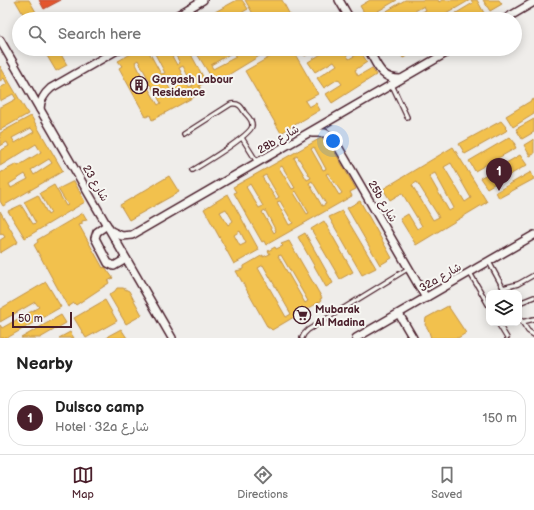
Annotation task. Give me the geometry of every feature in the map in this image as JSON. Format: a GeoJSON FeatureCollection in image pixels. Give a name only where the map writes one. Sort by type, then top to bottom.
{"type":"FeatureCollection","features":[{"type":"Feature","properties":{"kind":"street"},"geometry":{"type":"LineString","coordinates":[[182,12],[203,0]]}},
{"type":"Feature","properties":{"kind":"street"},"geometry":{"type":"LineString","coordinates":[[339,0],[346,12]]}},
{"type":"Feature","properties":{"kind":"street"},"geometry":{"type":"LineString","coordinates":[[517,12],[534,2]]}},
{"type":"Feature","properties":{"kind":"street","name":"شارع 23"},"geometry":{"type":"LineString","coordinates":[[1,44],[172,338]]}},
{"type":"Feature","properties":{"kind":"street"},"geometry":{"type":"LineString","coordinates":[[40,109],[44,96],[51,88],[107,56]]}},
{"type":"Feature","properties":{"kind":"street"},"geometry":{"type":"LineString","coordinates":[[372,56],[384,75],[392,79],[401,79]]}},
{"type":"Feature","properties":{"kind":"street","name":"28b شارع"},"geometry":{"type":"LineString","coordinates":[[109,228],[122,236],[132,235],[441,56]]}},
{"type":"Feature","properties":{"kind":"street","name":"25b شارع"},"geometry":{"type":"LineString","coordinates":[[308,134],[323,132],[333,138],[426,298]]}},
{"type":"Feature","properties":{"kind":"street"},"geometry":{"type":"LineString","coordinates":[[109,228],[97,232],[95,238],[108,263],[114,266],[126,259]]}},
{"type":"Feature","properties":{"kind":"street","name":"32a شارع"},"geometry":{"type":"LineString","coordinates":[[356,338],[534,235]]}},
{"type":"Feature","properties":{"kind":"street"},"geometry":{"type":"LineString","coordinates":[[399,314],[413,338]]}},
{"type":"Feature","properties":{"kind":"lane"},"geometry":{"type":"LineString","coordinates":[[392,85],[407,117]]}},
{"type":"Feature","properties":{"kind":"lane"},"geometry":{"type":"LineString","coordinates":[[184,134],[231,104],[236,103],[241,106],[253,124],[250,132],[193,170]]}},
{"type":"Feature","properties":{"kind":"lane"},"geometry":{"type":"LineString","coordinates":[[242,138],[257,163]]}},
{"type":"Feature","properties":{"kind":"lane"},"geometry":{"type":"LineString","coordinates":[[489,262],[503,288],[518,284],[534,276]]}},
{"type":"Feature","properties":{"kind":"lane"},"geometry":{"type":"LineString","coordinates":[[302,338],[308,330],[409,268]]}},
{"type":"Feature","properties":{"kind":"lane"},"geometry":{"type":"LineString","coordinates":[[470,273],[486,301]]}},
{"type":"Feature","properties":{"kind":"lane"},"geometry":{"type":"LineString","coordinates":[[522,301],[534,297]]}},
{"type":"Feature","properties":{"kind":"lane"},"geometry":{"type":"LineString","coordinates":[[534,319],[522,322],[528,332],[534,335]]}},
{"type":"Feature","properties":{"kind":"lane"},"geometry":{"type":"LineString","coordinates":[[500,326],[507,338]]}},
{"type":"Feature","properties":{"kind":"building: Homes"},"geometry":{"type":"Polygon","coordinates":[[[15,0],[29,0],[36,12],[22,12],[15,0]]]}},
{"type":"Feature","properties":{"kind":"building: Homes"},"geometry":{"type":"Polygon","coordinates":[[[237,0],[242,0],[248,9],[243,12],[215,12],[237,0]]]}},
{"type":"Feature","properties":{"kind":"building: Homes"},"geometry":{"type":"Polygon","coordinates":[[[245,0],[282,0],[288,12],[252,12],[245,0]]]}},
{"type":"Feature","properties":{"kind":"building: Homes"},"geometry":{"type":"Polygon","coordinates":[[[370,0],[397,0],[376,12],[364,12],[360,6],[370,0]]]}},
{"type":"Feature","properties":{"kind":"building: Homes"},"geometry":{"type":"Polygon","coordinates":[[[405,0],[438,0],[439,2],[442,0],[470,0],[449,12],[422,12],[426,10],[424,6],[413,12],[385,12],[405,0]]]}},
{"type":"Feature","properties":{"kind":"building: Homes"},"geometry":{"type":"Polygon","coordinates":[[[471,0],[477,0],[483,12],[458,12],[473,3],[471,0]]]}},
{"type":"Feature","properties":{"kind":"building: Homes"},"geometry":{"type":"Polygon","coordinates":[[[483,0],[499,0],[502,4],[490,11],[483,0]]]}},
{"type":"Feature","properties":{"kind":"building: Homes"},"geometry":{"type":"Polygon","coordinates":[[[47,56],[62,56],[67,65],[56,71],[47,56]]]}},
{"type":"Feature","properties":{"kind":"building: Homes","name":"Gargash Labour Residence"},"geometry":{"type":"Polygon","coordinates":[[[127,56],[151,56],[161,74],[165,73],[156,56],[172,56],[177,65],[180,63],[176,56],[192,56],[206,82],[199,86],[203,92],[152,120],[150,115],[146,117],[119,68],[122,66],[118,61],[127,56]],[[138,60],[135,62],[146,84],[150,82],[138,60]],[[183,66],[179,68],[189,88],[193,86],[183,66]],[[166,76],[163,77],[174,96],[177,95],[166,76]],[[150,84],[147,86],[158,105],[161,103],[150,84]]]}},
{"type":"Feature","properties":{"kind":"building: Homes"},"geometry":{"type":"Polygon","coordinates":[[[198,56],[226,56],[211,65],[213,69],[235,56],[259,56],[215,83],[198,56]]]}},
{"type":"Feature","properties":{"kind":"building: Homes"},"geometry":{"type":"Polygon","coordinates":[[[272,56],[296,56],[318,94],[305,101],[309,107],[316,103],[320,110],[281,133],[245,71],[272,56]]]}},
{"type":"Feature","properties":{"kind":"building: Homes"},"geometry":{"type":"Polygon","coordinates":[[[318,56],[347,56],[349,59],[354,56],[363,56],[367,62],[355,70],[358,76],[372,68],[376,75],[332,103],[326,94],[342,84],[338,79],[324,88],[317,78],[337,65],[334,61],[315,72],[308,62],[318,56]]]}},
{"type":"Feature","properties":{"kind":"building: Homes"},"geometry":{"type":"Polygon","coordinates":[[[0,66],[28,114],[0,130],[0,106],[1,107],[16,99],[13,94],[0,101],[0,88],[7,84],[4,78],[0,81],[0,66]]]}},
{"type":"Feature","properties":{"kind":"building: Homes"},"geometry":{"type":"Polygon","coordinates":[[[534,99],[534,114],[513,127],[506,116],[534,99]]]}},
{"type":"Feature","properties":{"kind":"building: Homes"},"geometry":{"type":"Polygon","coordinates":[[[31,116],[63,171],[3,206],[0,201],[0,173],[17,164],[18,166],[41,152],[36,144],[0,166],[0,151],[9,146],[7,142],[0,146],[0,133],[31,116]],[[31,128],[12,138],[15,143],[34,132],[31,128]],[[49,159],[31,170],[34,175],[52,163],[49,159]],[[25,174],[9,184],[11,188],[28,179],[25,174]]]}},
{"type":"Feature","properties":{"kind":"building: Homes"},"geometry":{"type":"Polygon","coordinates":[[[534,119],[534,132],[522,139],[516,129],[534,119]]]}},
{"type":"Feature","properties":{"kind":"building: Homes"},"geometry":{"type":"Polygon","coordinates":[[[501,121],[506,127],[506,131],[465,154],[459,144],[501,121]]]}},
{"type":"Feature","properties":{"kind":"building: Homes"},"geometry":{"type":"Polygon","coordinates":[[[510,137],[516,144],[514,144],[516,148],[475,171],[469,161],[510,137]]]}},
{"type":"Feature","properties":{"kind":"building: Homes"},"geometry":{"type":"Polygon","coordinates":[[[321,138],[329,142],[356,189],[350,192],[352,196],[266,245],[264,241],[262,242],[234,193],[236,192],[233,187],[321,138]],[[314,147],[311,149],[323,170],[326,169],[314,147]],[[297,156],[294,158],[307,180],[311,178],[297,156]],[[282,166],[279,168],[292,189],[295,188],[282,166]],[[328,173],[326,174],[339,195],[342,193],[328,173]],[[266,175],[262,177],[276,199],[279,197],[266,175]],[[312,181],[309,183],[322,206],[326,204],[312,181]],[[250,184],[246,187],[259,208],[263,206],[250,184]],[[296,191],[294,193],[307,214],[309,213],[296,191]],[[280,201],[277,202],[289,225],[293,223],[280,201]],[[265,210],[262,212],[274,233],[276,231],[265,210]]]}},
{"type":"Feature","properties":{"kind":"building: Homes"},"geometry":{"type":"Polygon","coordinates":[[[534,139],[534,154],[530,156],[524,145],[534,139]]]}},
{"type":"Feature","properties":{"kind":"building: Homes"},"geometry":{"type":"Polygon","coordinates":[[[453,147],[487,202],[416,245],[400,219],[408,214],[417,229],[422,226],[402,193],[390,200],[383,189],[453,147]],[[451,163],[444,167],[465,202],[471,198],[451,163]],[[435,173],[429,176],[449,211],[454,208],[435,173]],[[417,182],[412,185],[433,220],[439,217],[417,182]]]}},
{"type":"Feature","properties":{"kind":"building: Homes"},"geometry":{"type":"Polygon","coordinates":[[[520,155],[527,165],[487,188],[480,178],[520,155]]]}},
{"type":"Feature","properties":{"kind":"building: Homes"},"geometry":{"type":"Polygon","coordinates":[[[531,172],[534,179],[499,198],[496,192],[531,172]]]}},
{"type":"Feature","properties":{"kind":"building: Homes"},"geometry":{"type":"Polygon","coordinates":[[[169,176],[179,192],[129,220],[120,205],[169,176]]]}},
{"type":"Feature","properties":{"kind":"building: Homes"},"geometry":{"type":"Polygon","coordinates":[[[74,181],[85,202],[25,238],[8,211],[21,205],[33,224],[36,223],[24,202],[38,195],[48,215],[51,213],[40,193],[54,185],[66,206],[68,205],[58,189],[74,181]]]}},
{"type":"Feature","properties":{"kind":"building: Homes"},"geometry":{"type":"Polygon","coordinates":[[[228,194],[259,250],[234,264],[204,209],[228,194]],[[226,209],[220,212],[228,225],[233,221],[226,209]],[[240,231],[234,235],[240,246],[246,243],[240,231]]]}},
{"type":"Feature","properties":{"kind":"building: Homes"},"geometry":{"type":"Polygon","coordinates":[[[360,201],[392,258],[380,265],[347,208],[360,201]]]}},
{"type":"Feature","properties":{"kind":"building: Homes"},"geometry":{"type":"Polygon","coordinates":[[[0,211],[18,242],[0,253],[0,240],[5,237],[2,233],[0,234],[0,211]]]}},
{"type":"Feature","properties":{"kind":"building: Homes"},"geometry":{"type":"Polygon","coordinates":[[[342,211],[376,268],[362,275],[329,217],[342,211]]]}},
{"type":"Feature","properties":{"kind":"building: Homes"},"geometry":{"type":"Polygon","coordinates":[[[83,213],[87,220],[82,221],[82,224],[79,225],[103,268],[105,267],[113,278],[108,281],[109,283],[76,305],[74,303],[68,307],[34,245],[38,242],[37,240],[83,213]]]}},
{"type":"Feature","properties":{"kind":"building: Homes"},"geometry":{"type":"Polygon","coordinates":[[[324,221],[353,272],[340,279],[311,229],[324,221]]]}},
{"type":"Feature","properties":{"kind":"building: Homes"},"geometry":{"type":"Polygon","coordinates":[[[305,233],[333,283],[326,287],[298,237],[305,233]]]}},
{"type":"Feature","properties":{"kind":"building: Homes"},"geometry":{"type":"Polygon","coordinates":[[[289,241],[322,298],[320,299],[321,301],[272,330],[268,328],[236,271],[244,269],[244,266],[263,255],[263,257],[270,254],[268,251],[275,247],[276,249],[283,246],[281,244],[289,241]],[[281,255],[278,256],[305,303],[308,301],[281,255]],[[263,265],[258,268],[286,317],[291,314],[263,265]]]}},
{"type":"Feature","properties":{"kind":"building: Homes"},"geometry":{"type":"Polygon","coordinates":[[[46,282],[61,307],[7,338],[0,338],[0,325],[2,328],[39,307],[35,302],[0,322],[0,309],[46,282]]]}},
{"type":"Feature","properties":{"kind":"building: Homes"},"geometry":{"type":"Polygon","coordinates":[[[117,288],[123,288],[129,291],[142,315],[126,324],[109,295],[117,288]]]}},
{"type":"Feature","properties":{"kind":"building: Homes"},"geometry":{"type":"Polygon","coordinates":[[[105,300],[117,321],[86,338],[74,318],[105,300]]]}},
{"type":"Feature","properties":{"kind":"building: Homes"},"geometry":{"type":"Polygon","coordinates":[[[448,306],[466,333],[458,338],[431,338],[425,325],[426,318],[448,306]]]}},
{"type":"Feature","properties":{"kind":"building: Homes"},"geometry":{"type":"Polygon","coordinates":[[[61,315],[66,323],[40,338],[21,338],[61,315]]]}},
{"type":"Feature","properties":{"kind":"building: Homes"},"geometry":{"type":"Polygon","coordinates":[[[121,329],[127,338],[107,338],[108,336],[121,329]]]}},
{"type":"Feature","properties":{"kind":"building: Homes"},"geometry":{"type":"Polygon","coordinates":[[[70,332],[74,338],[59,338],[70,332]]]}},
{"type":"Feature","properties":{"kind":"building: Shops"},"geometry":{"type":"Polygon","coordinates":[[[39,0],[61,0],[44,9],[39,0]]]}},
{"type":"Feature","properties":{"kind":"place","name":"Gargash Labour Residence"},"geometry":{"type":"Point","coordinates":[139,85]}},
{"type":"Feature","properties":{"kind":"place","name":"Dulsco camp"},"geometry":{"type":"Point","coordinates":[499,191]}},
{"type":"Feature","properties":{"kind":"place","name":"Mubarak Al Madina"},"geometry":{"type":"Point","coordinates":[302,315]}}]}
